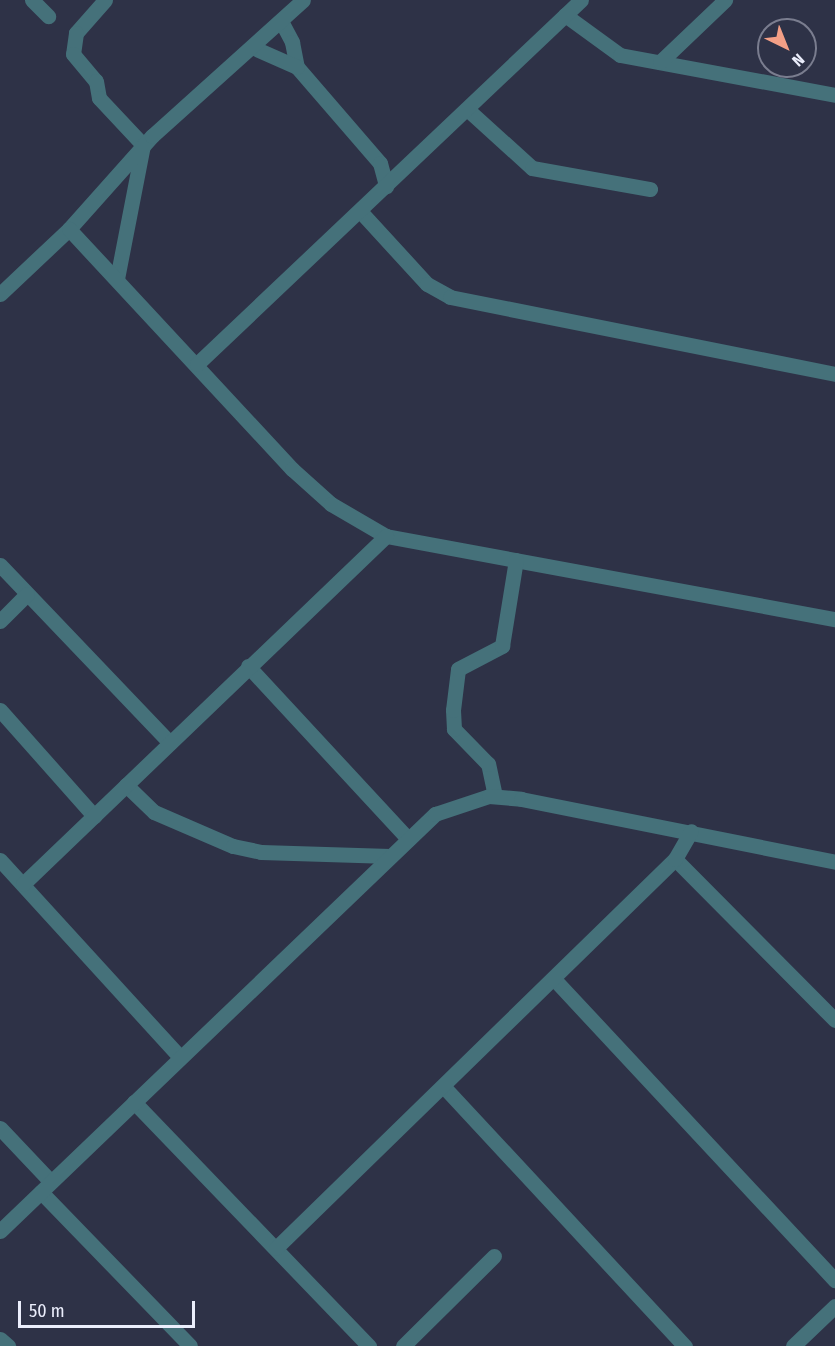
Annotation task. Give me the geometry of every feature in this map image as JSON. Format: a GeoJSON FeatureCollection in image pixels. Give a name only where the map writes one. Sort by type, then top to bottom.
{"type":"FeatureCollection","features":[{"type":"Feature","properties":{"kind":"street"},"geometry":{"type":"LineString","coordinates":[[32,0],[48,16]]}},
{"type":"Feature","properties":{"kind":"street"},"geometry":{"type":"LineString","coordinates":[[105,0],[76,33],[73,54],[96,81],[99,98],[143,145]]}},
{"type":"Feature","properties":{"kind":"street"},"geometry":{"type":"LineString","coordinates":[[0,294],[69,229],[143,145],[303,0]]}},
{"type":"Feature","properties":{"kind":"street"},"geometry":{"type":"LineString","coordinates":[[197,364],[581,0]]}},
{"type":"Feature","properties":{"kind":"street"},"geometry":{"type":"LineString","coordinates":[[660,62],[725,0]]}},
{"type":"Feature","properties":{"kind":"street"},"geometry":{"type":"LineString","coordinates":[[565,15],[620,55],[835,95]]}},
{"type":"Feature","properties":{"kind":"street"},"geometry":{"type":"LineString","coordinates":[[281,21],[297,67],[380,163],[386,186]]}},
{"type":"Feature","properties":{"kind":"street"},"geometry":{"type":"LineString","coordinates":[[252,47],[297,67]]}},
{"type":"Feature","properties":{"kind":"street"},"geometry":{"type":"LineString","coordinates":[[467,109],[532,168],[650,189]]}},
{"type":"Feature","properties":{"kind":"street"},"geometry":{"type":"LineString","coordinates":[[117,279],[143,145]]}},
{"type":"Feature","properties":{"kind":"street"},"geometry":{"type":"LineString","coordinates":[[360,210],[428,284],[450,297],[835,374]]}},
{"type":"Feature","properties":{"kind":"street"},"geometry":{"type":"LineString","coordinates":[[69,229],[197,364],[292,470],[331,504],[386,536],[835,619]]}},
{"type":"Feature","properties":{"kind":"street"},"geometry":{"type":"LineString","coordinates":[[23,884],[386,536]]}},
{"type":"Feature","properties":{"kind":"street"},"geometry":{"type":"LineString","coordinates":[[495,796],[488,764],[454,729],[453,710],[458,669],[502,646],[516,560]]}},
{"type":"Feature","properties":{"kind":"street"},"geometry":{"type":"LineString","coordinates":[[0,565],[170,743]]}},
{"type":"Feature","properties":{"kind":"street"},"geometry":{"type":"LineString","coordinates":[[0,621],[27,594]]}},
{"type":"Feature","properties":{"kind":"street"},"geometry":{"type":"LineString","coordinates":[[248,666],[408,839]]}},
{"type":"Feature","properties":{"kind":"street"},"geometry":{"type":"LineString","coordinates":[[0,710],[94,816]]}},
{"type":"Feature","properties":{"kind":"street"},"geometry":{"type":"LineString","coordinates":[[126,784],[154,812],[232,846],[261,852],[390,856]]}},
{"type":"Feature","properties":{"kind":"street"},"geometry":{"type":"LineString","coordinates":[[0,1231],[435,814],[495,796],[691,831],[835,862]]}},
{"type":"Feature","properties":{"kind":"street"},"geometry":{"type":"LineString","coordinates":[[276,1248],[444,1088],[675,859],[691,831]]}},
{"type":"Feature","properties":{"kind":"street"},"geometry":{"type":"LineString","coordinates":[[675,859],[835,1020]]}},
{"type":"Feature","properties":{"kind":"street"},"geometry":{"type":"LineString","coordinates":[[0,860],[180,1057]]}},
{"type":"Feature","properties":{"kind":"street"},"geometry":{"type":"LineString","coordinates":[[554,979],[835,1280]]}},
{"type":"Feature","properties":{"kind":"street"},"geometry":{"type":"LineString","coordinates":[[444,1088],[685,1346]]}},
{"type":"Feature","properties":{"kind":"street"},"geometry":{"type":"LineString","coordinates":[[134,1102],[369,1346]]}},
{"type":"Feature","properties":{"kind":"street"},"geometry":{"type":"LineString","coordinates":[[0,1128],[46,1187],[190,1346]]}},
{"type":"Feature","properties":{"kind":"street"},"geometry":{"type":"LineString","coordinates":[[403,1346],[494,1256]]}},
{"type":"Feature","properties":{"kind":"street"},"geometry":{"type":"LineString","coordinates":[[793,1346],[835,1306]]}},
{"type":"Feature","properties":{"kind":"street"},"geometry":{"type":"LineString","coordinates":[[0,1339],[8,1346]]}}]}
